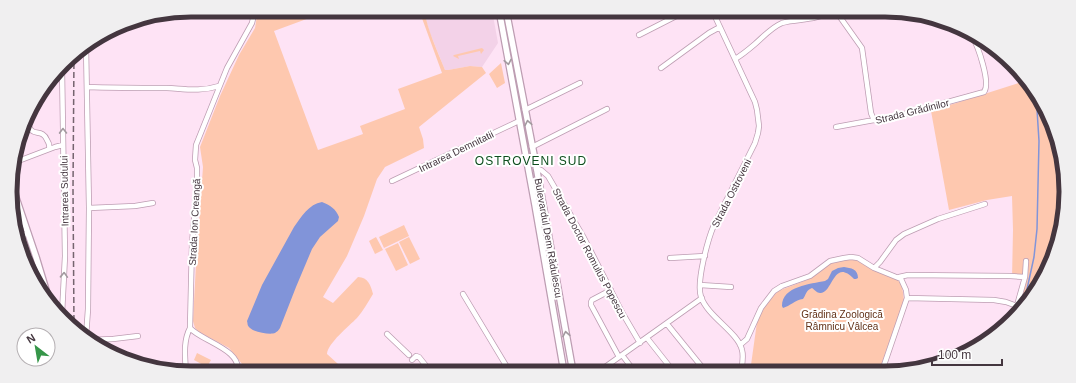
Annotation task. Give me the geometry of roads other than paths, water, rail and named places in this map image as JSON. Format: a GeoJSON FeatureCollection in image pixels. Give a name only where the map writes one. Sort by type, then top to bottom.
{"type":"FeatureCollection","features":[{"type":"Feature","properties":{"kind":"main road","name":"Bulevardul Dem Rădulescu"},"geometry":{"type":"LineString","coordinates":[[500,17],[563,366]]}},
{"type":"Feature","properties":{"kind":"main road","name":"Bulevardul Dem Rădulescu"},"geometry":{"type":"LineString","coordinates":[[508,17],[573,366]]}},
{"type":"Feature","properties":{"kind":"main road"},"geometry":{"type":"LineString","coordinates":[[504,39],[512,37]]}},
{"type":"Feature","properties":{"kind":"main road"},"geometry":{"type":"LineString","coordinates":[[17,200],[45,286]]}},
{"type":"Feature","properties":{"kind":"street","name":"Strada Ion Creangă"},"geometry":{"type":"LineString","coordinates":[[186,366],[185,342],[190,328],[192,243],[197,186],[197,168],[195,160],[196,145],[227,68],[252,23],[253,17]]}},
{"type":"Feature","properties":{"kind":"street"},"geometry":{"type":"LineString","coordinates":[[638,35],[674,17]]}},
{"type":"Feature","properties":{"kind":"street","name":"Strada Ostroveni"},"geometry":{"type":"LineString","coordinates":[[715,17],[755,102],[758,119],[758,133],[753,148],[712,230],[705,256],[700,291],[708,310],[734,336],[740,345]]}},
{"type":"Feature","properties":{"kind":"street"},"geometry":{"type":"LineString","coordinates":[[735,59],[746,52],[777,26],[789,22],[818,17]]}},
{"type":"Feature","properties":{"kind":"street"},"geometry":{"type":"LineString","coordinates":[[840,17],[862,48],[871,113],[874,120]]}},
{"type":"Feature","properties":{"kind":"street"},"geometry":{"type":"LineString","coordinates":[[661,68],[709,33],[720,27]]}},
{"type":"Feature","properties":{"kind":"street","name":"Strada Grădinilor"},"geometry":{"type":"LineString","coordinates":[[836,127],[874,120],[879,121],[980,93],[986,89],[986,79],[974,41]]}},
{"type":"Feature","properties":{"kind":"street"},"geometry":{"type":"LineString","coordinates":[[86,52],[88,208],[88,309],[86,331]]}},
{"type":"Feature","properties":{"kind":"street","name":"Intrarea Sudului"},"geometry":{"type":"LineString","coordinates":[[62,74],[65,256],[62,309]]}},
{"type":"Feature","properties":{"kind":"street"},"geometry":{"type":"LineString","coordinates":[[525,110],[580,82]]}},
{"type":"Feature","properties":{"kind":"street"},"geometry":{"type":"LineString","coordinates":[[87,87],[208,90],[219,86]]}},
{"type":"Feature","properties":{"kind":"street"},"geometry":{"type":"LineString","coordinates":[[532,147],[607,109]]}},
{"type":"Feature","properties":{"kind":"street","name":"Intrarea Demnitatii"},"geometry":{"type":"LineString","coordinates":[[392,181],[519,121]]}},
{"type":"Feature","properties":{"kind":"street"},"geometry":{"type":"LineString","coordinates":[[29,128],[30,130],[45,136],[49,143],[49,149]]}},
{"type":"Feature","properties":{"kind":"street"},"geometry":{"type":"LineString","coordinates":[[19,161],[63,145]]}},
{"type":"Feature","properties":{"kind":"street","name":"Strada Doctor Romulus Popescu"},"geometry":{"type":"LineString","coordinates":[[536,168],[542,170],[548,176],[584,238],[640,343]]}},
{"type":"Feature","properties":{"kind":"street"},"geometry":{"type":"LineString","coordinates":[[88,208],[153,203]]}},
{"type":"Feature","properties":{"kind":"street"},"geometry":{"type":"LineString","coordinates":[[874,268],[896,240],[904,234],[938,219],[985,204]]}},
{"type":"Feature","properties":{"kind":"street"},"geometry":{"type":"LineString","coordinates":[[23,235],[28,233]]}},
{"type":"Feature","properties":{"kind":"street"},"geometry":{"type":"LineString","coordinates":[[670,258],[705,256]]}},
{"type":"Feature","properties":{"kind":"street"},"geometry":{"type":"LineString","coordinates":[[742,366],[743,355],[740,345],[747,339],[761,308],[774,291],[782,286],[810,276],[826,264],[840,258],[858,258],[874,268],[900,278],[908,275],[1024,277]]}},
{"type":"Feature","properties":{"kind":"street"},"geometry":{"type":"LineString","coordinates":[[1017,306],[1026,261]]}},
{"type":"Feature","properties":{"kind":"street"},"geometry":{"type":"LineString","coordinates":[[884,366],[907,298],[906,290],[900,278]]}},
{"type":"Feature","properties":{"kind":"street"},"geometry":{"type":"LineString","coordinates":[[700,285],[730,287]]}},
{"type":"Feature","properties":{"kind":"street"},"geometry":{"type":"LineString","coordinates":[[611,290],[592,300],[591,305],[621,356],[630,366]]}},
{"type":"Feature","properties":{"kind":"street"},"geometry":{"type":"LineString","coordinates":[[463,294],[506,366]]}},
{"type":"Feature","properties":{"kind":"street"},"geometry":{"type":"LineString","coordinates":[[606,366],[702,298]]}},
{"type":"Feature","properties":{"kind":"street"},"geometry":{"type":"LineString","coordinates":[[907,298],[994,300],[1017,306]]}},
{"type":"Feature","properties":{"kind":"street"},"geometry":{"type":"LineString","coordinates":[[667,324],[701,366]]}},
{"type":"Feature","properties":{"kind":"street"},"geometry":{"type":"LineString","coordinates":[[190,328],[197,334],[218,345],[230,354],[238,366]]}},
{"type":"Feature","properties":{"kind":"street"},"geometry":{"type":"LineString","coordinates":[[387,334],[410,357],[419,357],[426,366]]}},
{"type":"Feature","properties":{"kind":"street"},"geometry":{"type":"LineString","coordinates":[[99,340],[138,336]]}},
{"type":"Feature","properties":{"kind":"street"},"geometry":{"type":"LineString","coordinates":[[647,338],[669,366]]}},
{"type":"Feature","properties":{"kind":"water"},"geometry":{"type":"Polygon","coordinates":[[[322,202],[330,206],[338,214],[338,221],[320,237],[312,249],[280,328],[277,332],[270,334],[255,331],[248,326],[247,321],[262,285],[294,227],[309,208],[322,202]]]}},
{"type":"Feature","properties":{"kind":"water"},"geometry":{"type":"Polygon","coordinates":[[[844,267],[855,271],[858,278],[854,279],[847,273],[842,272],[837,274],[824,292],[819,293],[812,288],[807,291],[803,299],[783,308],[783,299],[792,290],[805,285],[825,281],[828,279],[832,271],[844,267]]]}},
{"type":"Feature","properties":{"kind":"waterway"},"geometry":{"type":"LineString","coordinates":[[1026,294],[1034,257],[1037,229],[1039,141],[1037,105]]}},
{"type":"Feature","properties":{"kind":"railway"},"geometry":{"type":"LineString","coordinates":[[74,62],[74,321]]}},
{"type":"Feature","properties":{"kind":"district","name":"OSTROVENI SUD"},"geometry":{"type":"Point","coordinates":[531,161]}},
{"type":"Feature","properties":{"kind":"park label","name":"Grădina Zoologică Râmnicu Vâlcea"},"geometry":{"type":"Point","coordinates":[842,320]}}]}
